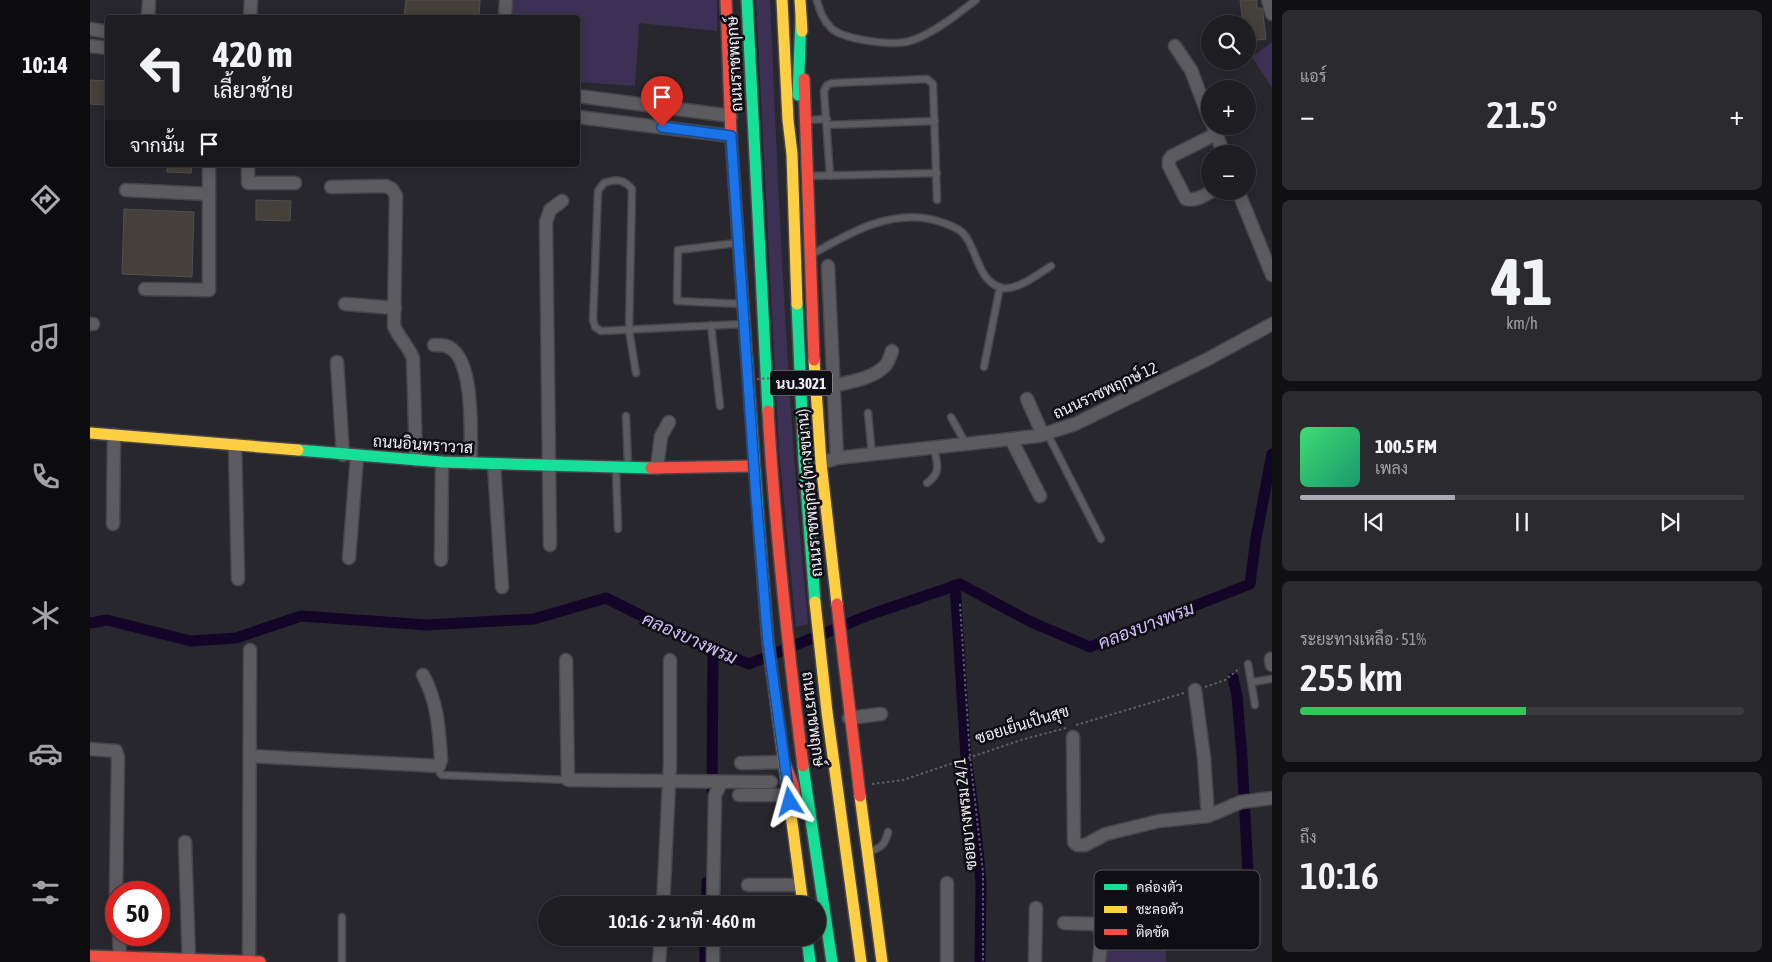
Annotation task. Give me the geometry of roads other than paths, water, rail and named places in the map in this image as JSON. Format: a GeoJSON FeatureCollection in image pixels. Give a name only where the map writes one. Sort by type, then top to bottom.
{"type":"FeatureCollection","features":[{"type":"Feature","properties":{"kind":"main road","name":"นบ.3021"},"geometry":{"type":"LineString","coordinates":[[726,0],[731,136],[768,642],[802,896]]}},
{"type":"Feature","properties":{"kind":"main road"},"geometry":{"type":"LineString","coordinates":[[736,0],[745,129],[754,144]]}},
{"type":"Feature","properties":{"kind":"main road","name":"ถนนราชพฤกษ์"},"geometry":{"type":"LineString","coordinates":[[747,0],[772,479],[792,679],[822,896]]}},
{"type":"Feature","properties":{"kind":"main road","name":"ถนนราชพฤกษ์"},"geometry":{"type":"LineString","coordinates":[[782,0],[788,120],[792,154],[803,448],[816,613],[821,670],[861,962]]}},
{"type":"Feature","properties":{"kind":"main road","name":"ถนนราชพฤกษ์ (ทางขนาน)"},"geometry":{"type":"LineString","coordinates":[[800,2],[807,120],[807,176],[814,360],[821,463],[866,853]]}},
{"type":"Feature","properties":{"kind":"main road"},"geometry":{"type":"LineString","coordinates":[[792,154],[797,115],[801,18]]}},
{"type":"Feature","properties":{"kind":"main road","name":"ถนนอินทราวาส"},"geometry":{"type":"LineString","coordinates":[[90,433],[442,462],[657,468],[754,466]]}},
{"type":"Feature","properties":{"kind":"main road"},"geometry":{"type":"LineString","coordinates":[[784,762],[793,784],[812,884],[820,896]]}},
{"type":"Feature","properties":{"kind":"main road","name":"นบ.3021"},"geometry":{"type":"LineString","coordinates":[[866,853],[882,962]]}},
{"type":"Feature","properties":{"kind":"main road","name":"ถนนราชพฤกษ์"},"geometry":{"type":"LineString","coordinates":[[826,921],[832,962]]}},
{"type":"Feature","properties":{"kind":"main road"},"geometry":{"type":"LineString","coordinates":[[808,946],[810,962]]}},
{"type":"Feature","properties":{"kind":"main road"},"geometry":{"type":"LineString","coordinates":[[90,956],[255,962]]}},
{"type":"Feature","properties":{"kind":"street"},"geometry":{"type":"LineString","coordinates":[[250,0],[250,15]]}},
{"type":"Feature","properties":{"kind":"street"},"geometry":{"type":"LineString","coordinates":[[504,15],[506,0]]}},
{"type":"Feature","properties":{"kind":"street"},"geometry":{"type":"LineString","coordinates":[[1268,0],[1272,14]]}},
{"type":"Feature","properties":{"kind":"street"},"geometry":{"type":"LineString","coordinates":[[148,15],[149,2]]}},
{"type":"Feature","properties":{"kind":"street"},"geometry":{"type":"LineString","coordinates":[[90,29],[105,32]]}},
{"type":"Feature","properties":{"kind":"street"},"geometry":{"type":"LineString","coordinates":[[90,46],[105,48]]}},
{"type":"Feature","properties":{"kind":"street"},"geometry":{"type":"LineString","coordinates":[[1175,46],[1191,70],[1201,96]]}},
{"type":"Feature","properties":{"kind":"street"},"geometry":{"type":"LineString","coordinates":[[580,96],[731,116]]}},
{"type":"Feature","properties":{"kind":"street"},"geometry":{"type":"LineString","coordinates":[[580,117],[731,136]]}},
{"type":"Feature","properties":{"kind":"street"},"geometry":{"type":"LineString","coordinates":[[1201,197],[1192,200],[1186,199],[1169,166],[1169,160],[1172,156],[1206,135]]}},
{"type":"Feature","properties":{"kind":"street"},"geometry":{"type":"LineString","coordinates":[[145,289],[209,290],[209,167]]}},
{"type":"Feature","properties":{"kind":"street"},"geometry":{"type":"LineString","coordinates":[[248,167],[248,183],[295,183]]}},
{"type":"Feature","properties":{"kind":"street"},"geometry":{"type":"LineString","coordinates":[[331,187],[386,186],[392,189],[396,196],[394,326],[399,338],[408,347],[413,358],[416,460]]}},
{"type":"Feature","properties":{"kind":"street"},"geometry":{"type":"LineString","coordinates":[[126,190],[209,194]]}},
{"type":"Feature","properties":{"kind":"street"},"geometry":{"type":"LineString","coordinates":[[1242,200],[1272,275]]}},
{"type":"Feature","properties":{"kind":"street"},"geometry":{"type":"LineString","coordinates":[[550,545],[546,222],[550,210],[562,201]]}},
{"type":"Feature","properties":{"kind":"street"},"geometry":{"type":"LineString","coordinates":[[828,266],[832,386],[837,458]]}},
{"type":"Feature","properties":{"kind":"street"},"geometry":{"type":"LineString","coordinates":[[345,304],[395,308]]}},
{"type":"Feature","properties":{"kind":"street","name":"ถนนราชพฤกษ์ 12"},"geometry":{"type":"LineString","coordinates":[[821,463],[837,458],[1045,434],[1084,420],[1206,360],[1272,324]]}},
{"type":"Feature","properties":{"kind":"street"},"geometry":{"type":"LineString","coordinates":[[434,345],[446,346],[454,352],[461,360],[469,384],[471,463]]}},
{"type":"Feature","properties":{"kind":"street"},"geometry":{"type":"LineString","coordinates":[[832,386],[859,380],[875,373],[886,365],[892,351]]}},
{"type":"Feature","properties":{"kind":"street"},"geometry":{"type":"LineString","coordinates":[[337,362],[343,455]]}},
{"type":"Feature","properties":{"kind":"street"},"geometry":{"type":"LineString","coordinates":[[1027,399],[1045,434]]}},
{"type":"Feature","properties":{"kind":"street"},"geometry":{"type":"LineString","coordinates":[[657,468],[661,436],[669,422]]}},
{"type":"Feature","properties":{"kind":"street"},"geometry":{"type":"LineString","coordinates":[[113,524],[114,435]]}},
{"type":"Feature","properties":{"kind":"street"},"geometry":{"type":"LineString","coordinates":[[1011,439],[1040,496]]}},
{"type":"Feature","properties":{"kind":"street"},"geometry":{"type":"LineString","coordinates":[[235,445],[238,579]]}},
{"type":"Feature","properties":{"kind":"street"},"geometry":{"type":"LineString","coordinates":[[349,558],[357,456]]}},
{"type":"Feature","properties":{"kind":"street"},"geometry":{"type":"LineString","coordinates":[[441,560],[442,462]]}},
{"type":"Feature","properties":{"kind":"street"},"geometry":{"type":"LineString","coordinates":[[494,464],[502,587]]}},
{"type":"Feature","properties":{"kind":"street"},"geometry":{"type":"LineString","coordinates":[[250,650],[250,756],[255,962]]}},
{"type":"Feature","properties":{"kind":"street"},"geometry":{"type":"LineString","coordinates":[[1272,659],[1272,665]]}},
{"type":"Feature","properties":{"kind":"street"},"geometry":{"type":"LineString","coordinates":[[566,660],[568,780],[771,782]]}},
{"type":"Feature","properties":{"kind":"street"},"geometry":{"type":"LineString","coordinates":[[664,896],[670,781],[670,660]]}},
{"type":"Feature","properties":{"kind":"street"},"geometry":{"type":"LineString","coordinates":[[250,756],[439,766],[441,760],[438,712],[430,687],[423,674]]}},
{"type":"Feature","properties":{"kind":"street"},"geometry":{"type":"LineString","coordinates":[[1195,690],[1204,758],[1208,816]]}},
{"type":"Feature","properties":{"kind":"street"},"geometry":{"type":"LineString","coordinates":[[849,718],[881,714]]}},
{"type":"Feature","properties":{"kind":"street"},"geometry":{"type":"LineString","coordinates":[[1073,737],[1074,842],[1077,845],[1085,845],[1106,834],[1159,821],[1208,816],[1244,801],[1272,798]]}},
{"type":"Feature","properties":{"kind":"street"},"geometry":{"type":"LineString","coordinates":[[90,750],[116,751],[118,757],[116,881]]}},
{"type":"Feature","properties":{"kind":"street"},"geometry":{"type":"LineString","coordinates":[[740,763],[784,762]]}},
{"type":"Feature","properties":{"kind":"street"},"geometry":{"type":"LineString","coordinates":[[713,896],[715,795],[717,782]]}},
{"type":"Feature","properties":{"kind":"street"},"geometry":{"type":"LineString","coordinates":[[738,795],[789,799]]}},
{"type":"Feature","properties":{"kind":"street"},"geometry":{"type":"LineString","coordinates":[[185,842],[189,960]]}},
{"type":"Feature","properties":{"kind":"street"},"geometry":{"type":"LineString","coordinates":[[947,883],[947,962]]}},
{"type":"Feature","properties":{"kind":"street"},"geometry":{"type":"LineString","coordinates":[[748,885],[800,885]]}},
{"type":"Feature","properties":{"kind":"street"},"geometry":{"type":"LineString","coordinates":[[1035,962],[1036,908]]}},
{"type":"Feature","properties":{"kind":"street"},"geometry":{"type":"LineString","coordinates":[[1064,923],[1094,924]]}},
{"type":"Feature","properties":{"kind":"street"},"geometry":{"type":"LineString","coordinates":[[120,946],[120,956]]}},
{"type":"Feature","properties":{"kind":"street"},"geometry":{"type":"LineString","coordinates":[[659,962],[660,946]]}},
{"type":"Feature","properties":{"kind":"street"},"geometry":{"type":"LineString","coordinates":[[712,962],[713,946]]}},
{"type":"Feature","properties":{"kind":"lane"},"geometry":{"type":"LineString","coordinates":[[800,2],[818,0],[822,17],[833,29],[857,38],[889,44],[911,41],[928,33],[976,0]]}},
{"type":"Feature","properties":{"kind":"lane"},"geometry":{"type":"LineString","coordinates":[[830,176],[824,91],[827,85],[833,83],[927,79],[933,84],[936,121],[937,200]]}},
{"type":"Feature","properties":{"kind":"lane"},"geometry":{"type":"LineString","coordinates":[[807,120],[827,122],[936,121]]}},
{"type":"Feature","properties":{"kind":"lane"},"geometry":{"type":"LineString","coordinates":[[807,176],[937,173]]}},
{"type":"Feature","properties":{"kind":"lane"},"geometry":{"type":"LineString","coordinates":[[636,373],[630,330],[632,189],[627,182],[616,179],[604,183],[598,191],[593,320],[595,327],[601,331],[630,330],[711,325],[744,324]]}},
{"type":"Feature","properties":{"kind":"lane"},"geometry":{"type":"LineString","coordinates":[[810,256],[849,233],[875,222],[903,218],[935,219],[959,228],[968,240],[976,260],[989,280],[1000,287],[1015,286],[1051,266]]}},
{"type":"Feature","properties":{"kind":"lane"},"geometry":{"type":"LineString","coordinates":[[739,243],[678,250],[677,301],[743,304]]}},
{"type":"Feature","properties":{"kind":"lane"},"geometry":{"type":"LineString","coordinates":[[984,367],[1000,287]]}},
{"type":"Feature","properties":{"kind":"lane"},"geometry":{"type":"LineString","coordinates":[[711,325],[720,406]]}},
{"type":"Feature","properties":{"kind":"lane"},"geometry":{"type":"LineString","coordinates":[[868,413],[872,454]]}},
{"type":"Feature","properties":{"kind":"lane"},"geometry":{"type":"LineString","coordinates":[[618,529],[626,416]]}},
{"type":"Feature","properties":{"kind":"lane"},"geometry":{"type":"LineString","coordinates":[[951,417],[966,444]]}},
{"type":"Feature","properties":{"kind":"lane"},"geometry":{"type":"LineString","coordinates":[[1045,434],[1101,539]]}},
{"type":"Feature","properties":{"kind":"lane"},"geometry":{"type":"LineString","coordinates":[[927,483],[934,478],[938,468],[934,448]]}},
{"type":"Feature","properties":{"kind":"lane"},"geometry":{"type":"LineString","coordinates":[[1248,664],[1256,705]]}},
{"type":"Feature","properties":{"kind":"lane"},"geometry":{"type":"LineString","coordinates":[[1252,682],[1272,679]]}},
{"type":"Feature","properties":{"kind":"lane"},"geometry":{"type":"LineString","coordinates":[[439,766],[442,775],[568,780]]}},
{"type":"Feature","properties":{"kind":"lane"},"geometry":{"type":"LineString","coordinates":[[866,853],[882,846],[886,842],[888,832]]}},
{"type":"Feature","properties":{"kind":"lane"},"geometry":{"type":"LineString","coordinates":[[342,917],[342,962]]}},
{"type":"Feature","properties":{"kind":"waterway","name":"คลองบางพรม"},"geometry":{"type":"LineString","coordinates":[[90,623],[107,620],[191,641],[236,638],[301,616],[427,625],[534,619],[606,598],[698,644],[749,664],[869,615],[960,584],[1029,621],[1090,647],[1250,584],[1256,538],[1272,454]]}},
{"type":"Feature","properties":{"kind":"waterway"},"geometry":{"type":"LineString","coordinates":[[955,585],[966,757],[981,883],[980,962]]}},
{"type":"Feature","properties":{"kind":"waterway"},"geometry":{"type":"LineString","coordinates":[[712,791],[713,651]]}},
{"type":"Feature","properties":{"kind":"waterway"},"geometry":{"type":"LineString","coordinates":[[1233,678],[1237,696],[1242,757],[1248,870]]}},
{"type":"Feature","properties":{"kind":"waterway"},"geometry":{"type":"LineString","coordinates":[[707,882],[707,896]]}},
{"type":"Feature","properties":{"kind":"waterway"},"geometry":{"type":"LineString","coordinates":[[705,946],[705,962]]}}]}
